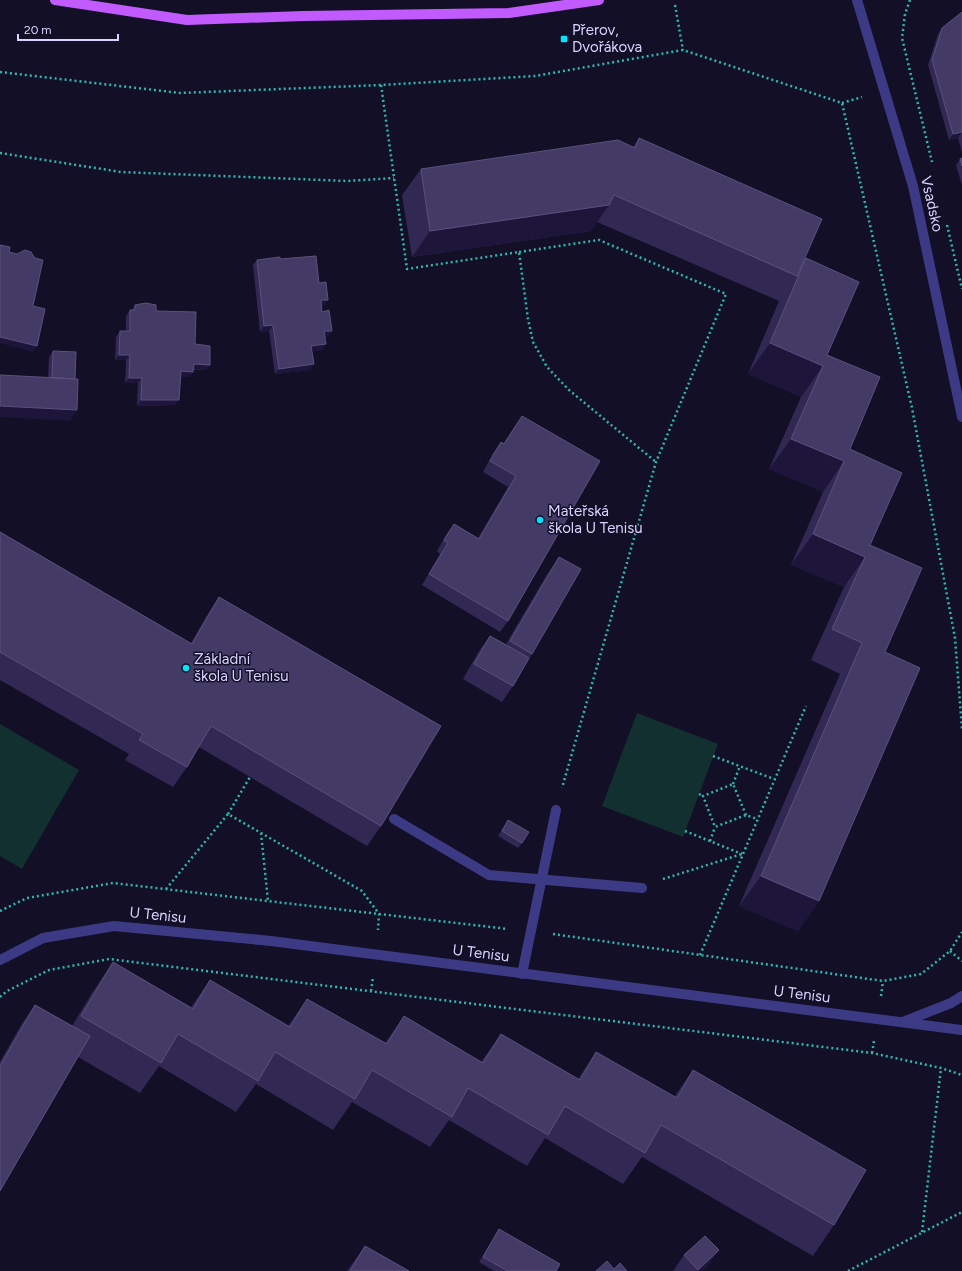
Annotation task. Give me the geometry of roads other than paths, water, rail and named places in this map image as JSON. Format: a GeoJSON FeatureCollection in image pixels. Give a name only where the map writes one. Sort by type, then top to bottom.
{"type":"FeatureCollection","features":[{"type":"Feature","properties":{"kind":"main road"},"geometry":{"type":"LineString","coordinates":[[55,0],[187,20],[303,16],[509,13],[599,0]]}},
{"type":"Feature","properties":{"kind":"street","name":"Vsadsko"},"geometry":{"type":"LineString","coordinates":[[857,0],[913,186],[962,417]]}},
{"type":"Feature","properties":{"kind":"street"},"geometry":{"type":"LineString","coordinates":[[522,974],[556,810]]}},
{"type":"Feature","properties":{"kind":"street"},"geometry":{"type":"LineString","coordinates":[[394,819],[489,874],[642,888]]}},
{"type":"Feature","properties":{"kind":"street","name":"U Tenisu"},"geometry":{"type":"LineString","coordinates":[[0,960],[43,938],[114,926],[271,942],[962,1030]]}},
{"type":"Feature","properties":{"kind":"street"},"geometry":{"type":"LineString","coordinates":[[903,1022],[952,1003],[962,996]]}},
{"type":"Feature","properties":{"kind":"place","name":"Přerov, Dvořákova"},"geometry":{"type":"Point","coordinates":[564,39]}},
{"type":"Feature","properties":{"kind":"place","name":"Mateřská škola U Tenisu"},"geometry":{"type":"Point","coordinates":[540,520]}},
{"type":"Feature","properties":{"kind":"place","name":"Základní škola U Tenisu"},"geometry":{"type":"Point","coordinates":[186,668]}}]}
